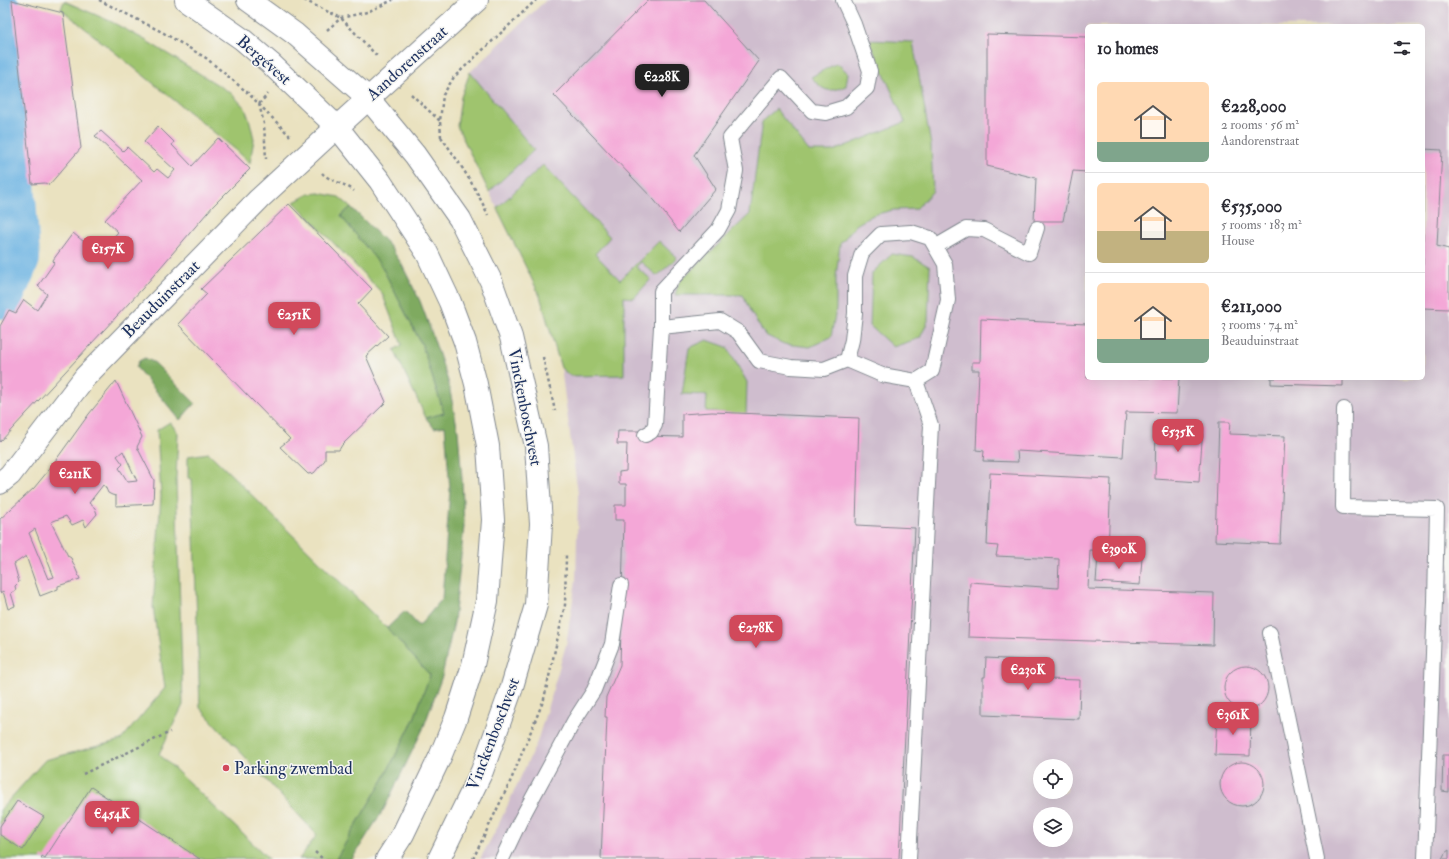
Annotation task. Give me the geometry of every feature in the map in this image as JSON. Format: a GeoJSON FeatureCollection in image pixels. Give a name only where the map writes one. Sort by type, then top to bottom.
{"type":"FeatureCollection","features":[{"type":"Feature","properties":{"kind":"main road","name":"Bergévest"},"geometry":{"type":"LineString","coordinates":[[186,0],[242,39],[270,63],[337,127]]}},
{"type":"Feature","properties":{"kind":"main road"},"geometry":{"type":"LineString","coordinates":[[248,0],[295,34],[368,98]]}},
{"type":"Feature","properties":{"kind":"main road","name":"Aandorenstraat"},"geometry":{"type":"LineString","coordinates":[[337,127],[477,0]]}},
{"type":"Feature","properties":{"kind":"main road","name":"Vinckenboschvest"},"geometry":{"type":"LineString","coordinates":[[368,98],[415,155],[460,219],[492,281],[511,337],[536,446],[541,524],[536,605],[512,690],[482,770],[439,859]]}},
{"type":"Feature","properties":{"kind":"main road","name":"Beauduinstraat"},"geometry":{"type":"LineString","coordinates":[[0,483],[10,475],[85,377],[259,199],[337,127]]}},
{"type":"Feature","properties":{"kind":"main road"},"geometry":{"type":"LineString","coordinates":[[337,127],[380,181],[427,253],[450,302],[465,342],[476,384],[488,446],[493,520],[487,601],[473,665],[456,718],[440,757],[403,834],[387,859]]}},
{"type":"Feature","properties":{"kind":"lane"},"geometry":{"type":"LineString","coordinates":[[645,435],[651,432],[655,424],[661,327],[661,291],[718,230],[729,210],[736,171],[730,138],[781,78],[812,111],[826,113],[846,106],[866,88],[870,71],[854,24],[843,0]]}},
{"type":"Feature","properties":{"kind":"lane"},"geometry":{"type":"LineString","coordinates":[[935,247],[966,229],[984,230],[1029,253],[1037,228]]}},
{"type":"Feature","properties":{"kind":"lane"},"geometry":{"type":"LineString","coordinates":[[661,327],[720,321],[738,332],[759,361],[791,367],[824,369],[848,360],[882,375],[916,381],[932,371],[948,300],[945,264],[930,238],[911,232],[881,234],[862,254],[855,276],[855,313],[848,360]]}},
{"type":"Feature","properties":{"kind":"lane"},"geometry":{"type":"LineString","coordinates":[[909,859],[931,425],[916,381]]}},
{"type":"Feature","properties":{"kind":"lane"},"geometry":{"type":"LineString","coordinates":[[1344,409],[1343,507],[1437,509],[1425,859]]}},
{"type":"Feature","properties":{"kind":"lane"},"geometry":{"type":"LineString","coordinates":[[502,859],[520,821],[574,722],[594,690],[612,644],[621,585]]}},
{"type":"Feature","properties":{"kind":"lane"},"geometry":{"type":"LineString","coordinates":[[1270,634],[1317,859]]}},
{"type":"Feature","properties":{"kind":"path"},"geometry":{"type":"LineString","coordinates":[[99,0],[162,32],[206,58],[248,93],[326,177],[350,188],[361,196],[380,181]]}},
{"type":"Feature","properties":{"kind":"path"},"geometry":{"type":"LineString","coordinates":[[304,0],[341,18],[367,12],[393,0]]}},
{"type":"Feature","properties":{"kind":"path"},"geometry":{"type":"LineString","coordinates":[[441,137],[440,121],[443,95],[454,77],[536,0]]}},
{"type":"Feature","properties":{"kind":"path"},"geometry":{"type":"LineString","coordinates":[[259,104],[264,124],[267,163]]}},
{"type":"Feature","properties":{"kind":"path"},"geometry":{"type":"LineString","coordinates":[[83,774],[170,732]]}},
{"type":"Feature","properties":{"kind":"path"},"geometry":{"type":"LineString","coordinates":[[315,852],[323,859]]}},
{"type":"Feature","properties":{"kind":"shaded area"},"geometry":{"type":"Polygon","coordinates":[[[546,0],[1449,0],[1449,859],[480,859],[496,830],[537,742],[566,645],[576,580],[578,494],[561,368],[540,296],[457,126],[461,97],[470,72],[546,0]]]}},
{"type":"Feature","properties":{"kind":"green space"},"geometry":{"type":"Polygon","coordinates":[[[64,1],[110,21],[145,40],[231,93],[245,108],[250,122],[254,139],[250,163],[236,150],[61,9],[64,1]]]}},
{"type":"Feature","properties":{"kind":"green space"},"geometry":{"type":"Polygon","coordinates":[[[869,40],[913,42],[931,145],[933,191],[916,209],[893,210],[873,215],[856,225],[840,244],[836,277],[836,309],[831,337],[810,347],[784,344],[765,335],[750,311],[743,295],[675,295],[679,282],[750,214],[762,121],[776,109],[809,151],[833,151],[905,122],[869,40]]]}},
{"type":"Feature","properties":{"kind":"green space"},"geometry":{"type":"Polygon","coordinates":[[[837,63],[848,73],[846,86],[834,90],[827,90],[820,86],[811,77],[837,63]]]}},
{"type":"Feature","properties":{"kind":"green space"},"geometry":{"type":"Polygon","coordinates":[[[470,72],[534,150],[489,192],[457,126],[461,97],[470,72]]]}},
{"type":"Feature","properties":{"kind":"green space"},"geometry":{"type":"Polygon","coordinates":[[[543,165],[610,237],[595,254],[620,280],[659,241],[677,258],[657,276],[641,262],[636,267],[651,279],[634,298],[624,297],[624,375],[570,376],[561,368],[540,296],[497,208],[543,165]]]}},
{"type":"Feature","properties":{"kind":"green space"},"geometry":{"type":"Polygon","coordinates":[[[319,193],[339,197],[351,207],[341,216],[382,267],[422,345],[444,413],[426,418],[394,350],[402,345],[382,293],[294,202],[309,194],[319,193]]]}},
{"type":"Feature","properties":{"kind":"green space"},"geometry":{"type":"Polygon","coordinates":[[[351,207],[388,244],[401,263],[420,301],[430,328],[448,381],[458,431],[464,527],[454,622],[442,676],[423,729],[384,809],[352,859],[336,859],[384,778],[414,719],[430,675],[387,628],[405,611],[419,626],[442,599],[450,490],[445,426],[434,428],[426,418],[444,413],[422,345],[382,267],[341,216],[351,207]]]}},
{"type":"Feature","properties":{"kind":"green space"},"geometry":{"type":"Polygon","coordinates":[[[892,254],[913,257],[930,267],[928,321],[920,338],[893,347],[870,326],[872,273],[892,254]]]}},
{"type":"Feature","properties":{"kind":"green space"},"geometry":{"type":"Polygon","coordinates":[[[707,340],[727,347],[747,382],[746,415],[706,411],[707,395],[682,394],[689,348],[707,340]]]}},
{"type":"Feature","properties":{"kind":"green space"},"geometry":{"type":"Polygon","coordinates":[[[145,358],[155,363],[195,403],[180,420],[136,367],[139,361],[145,358]]]}},
{"type":"Feature","properties":{"kind":"green space"},"geometry":{"type":"Polygon","coordinates":[[[170,422],[178,433],[176,478],[183,705],[159,754],[269,859],[0,859],[0,810],[45,760],[121,740],[165,688],[153,607],[161,496],[157,430],[170,422]]]}},
{"type":"Feature","properties":{"kind":"green space"},"geometry":{"type":"Polygon","coordinates":[[[209,453],[387,628],[430,675],[414,719],[384,778],[336,859],[299,859],[317,835],[200,708],[192,479],[188,478],[188,456],[209,453]]]}},
{"type":"Feature","properties":{"kind":"building"},"geometry":{"type":"Polygon","coordinates":[[[12,0],[63,13],[81,148],[49,185],[45,183],[32,184],[12,0]]]}},
{"type":"Feature","properties":{"kind":"building"},"geometry":{"type":"Polygon","coordinates":[[[648,0],[704,0],[759,61],[694,155],[716,189],[679,232],[655,201],[554,95],[648,0]]]}},
{"type":"Feature","properties":{"kind":"building"},"geometry":{"type":"Polygon","coordinates":[[[987,34],[1085,37],[1085,172],[1073,171],[1063,221],[1034,221],[1036,178],[987,166],[987,34]]]}},
{"type":"Feature","properties":{"kind":"building"},"geometry":{"type":"Polygon","coordinates":[[[158,126],[174,142],[172,145],[192,166],[218,138],[250,169],[213,206],[142,289],[0,442],[0,326],[9,310],[16,313],[24,300],[37,310],[47,294],[38,286],[54,263],[53,260],[73,233],[99,254],[118,232],[105,220],[142,180],[95,136],[101,131],[123,151],[127,147],[154,172],[157,169],[168,178],[175,170],[144,142],[158,126]]]}},
{"type":"Feature","properties":{"kind":"building"},"geometry":{"type":"Polygon","coordinates":[[[1425,149],[1442,150],[1437,246],[1449,249],[1449,309],[1425,308],[1425,149]]]}},
{"type":"Feature","properties":{"kind":"building"},"geometry":{"type":"Polygon","coordinates":[[[289,204],[372,289],[358,304],[388,336],[366,356],[386,402],[342,445],[339,450],[325,450],[325,460],[314,473],[308,474],[280,447],[290,439],[178,324],[207,294],[201,289],[289,204]]]}},
{"type":"Feature","properties":{"kind":"building"},"geometry":{"type":"Polygon","coordinates":[[[981,319],[1085,324],[1085,380],[1179,380],[1177,413],[1126,412],[1123,457],[1017,451],[1018,462],[983,461],[984,451],[976,450],[979,370],[972,370],[972,362],[980,362],[981,319]]]}},
{"type":"Feature","properties":{"kind":"building"},"geometry":{"type":"Polygon","coordinates":[[[1271,380],[1343,380],[1343,386],[1271,384],[1271,380]]]}},
{"type":"Feature","properties":{"kind":"building"},"geometry":{"type":"Polygon","coordinates":[[[116,381],[142,437],[137,447],[154,480],[153,504],[116,506],[116,496],[108,493],[103,485],[89,503],[95,508],[97,514],[86,527],[83,520],[72,525],[66,516],[51,522],[68,556],[71,558],[80,579],[58,586],[58,589],[40,596],[26,556],[14,564],[19,582],[15,586],[16,590],[11,593],[15,606],[8,609],[3,591],[0,593],[0,519],[34,488],[89,414],[116,381]],[[123,451],[117,456],[123,464],[119,468],[128,482],[137,481],[123,451]],[[35,529],[29,533],[48,579],[54,577],[35,529]]]}},
{"type":"Feature","properties":{"kind":"building"},"geometry":{"type":"Polygon","coordinates":[[[712,412],[859,418],[856,525],[915,528],[899,859],[601,859],[607,717],[605,717],[606,697],[620,665],[624,520],[615,520],[615,505],[626,505],[626,484],[619,484],[619,472],[626,471],[627,444],[617,444],[618,431],[644,431],[644,436],[682,437],[682,414],[712,412]]]}},
{"type":"Feature","properties":{"kind":"building"},"geometry":{"type":"Polygon","coordinates":[[[1219,422],[1230,422],[1229,434],[1285,436],[1280,544],[1215,541],[1219,422]]]}},
{"type":"Feature","properties":{"kind":"building"},"geometry":{"type":"Polygon","coordinates":[[[1156,426],[1203,428],[1199,482],[1155,479],[1156,426]]]}},
{"type":"Feature","properties":{"kind":"building"},"geometry":{"type":"Polygon","coordinates":[[[990,473],[1111,479],[1108,551],[1090,550],[1088,589],[1214,593],[1213,645],[968,637],[970,582],[1058,588],[1059,559],[996,556],[998,546],[987,545],[990,473]]]}},
{"type":"Feature","properties":{"kind":"building"},"geometry":{"type":"Polygon","coordinates":[[[1098,555],[1142,558],[1140,585],[1096,582],[1098,555]]]}},
{"type":"Feature","properties":{"kind":"building"},"geometry":{"type":"Polygon","coordinates":[[[986,658],[1024,660],[1047,668],[1047,679],[1080,680],[1079,719],[983,715],[983,677],[985,677],[986,658]]]}},
{"type":"Feature","properties":{"kind":"building"},"geometry":{"type":"Polygon","coordinates":[[[1246,666],[1258,670],[1264,676],[1268,688],[1264,700],[1258,706],[1246,710],[1234,706],[1228,700],[1224,688],[1228,676],[1234,670],[1246,666]]]}},
{"type":"Feature","properties":{"kind":"building"},"geometry":{"type":"Polygon","coordinates":[[[1217,715],[1251,717],[1250,756],[1215,755],[1217,715]]]}},
{"type":"Feature","properties":{"kind":"building"},"geometry":{"type":"Polygon","coordinates":[[[1443,755],[1449,755],[1449,792],[1442,791],[1443,755]]]}},
{"type":"Feature","properties":{"kind":"building"},"geometry":{"type":"Polygon","coordinates":[[[1242,762],[1254,766],[1260,772],[1264,784],[1260,796],[1254,802],[1242,806],[1230,802],[1224,796],[1220,784],[1224,772],[1230,766],[1242,762]]]}},
{"type":"Feature","properties":{"kind":"building"},"geometry":{"type":"Polygon","coordinates":[[[91,787],[200,859],[41,859],[42,856],[45,858],[91,787]]]}},
{"type":"Feature","properties":{"kind":"building"},"geometry":{"type":"Polygon","coordinates":[[[17,801],[44,817],[23,850],[0,835],[0,826],[17,801]]]}},
{"type":"Feature","properties":{"kind":"building"},"geometry":{"type":"Polygon","coordinates":[[[1449,850],[1449,859],[1442,859],[1445,853],[1449,850]]]}},
{"type":"Feature","properties":{"kind":"waterway"},"geometry":{"type":"LineString","coordinates":[[0,15],[16,258],[0,295]]}},
{"type":"Feature","properties":{"kind":"place","name":"Parking zwembad"},"geometry":{"type":"Point","coordinates":[226,768]}}]}
